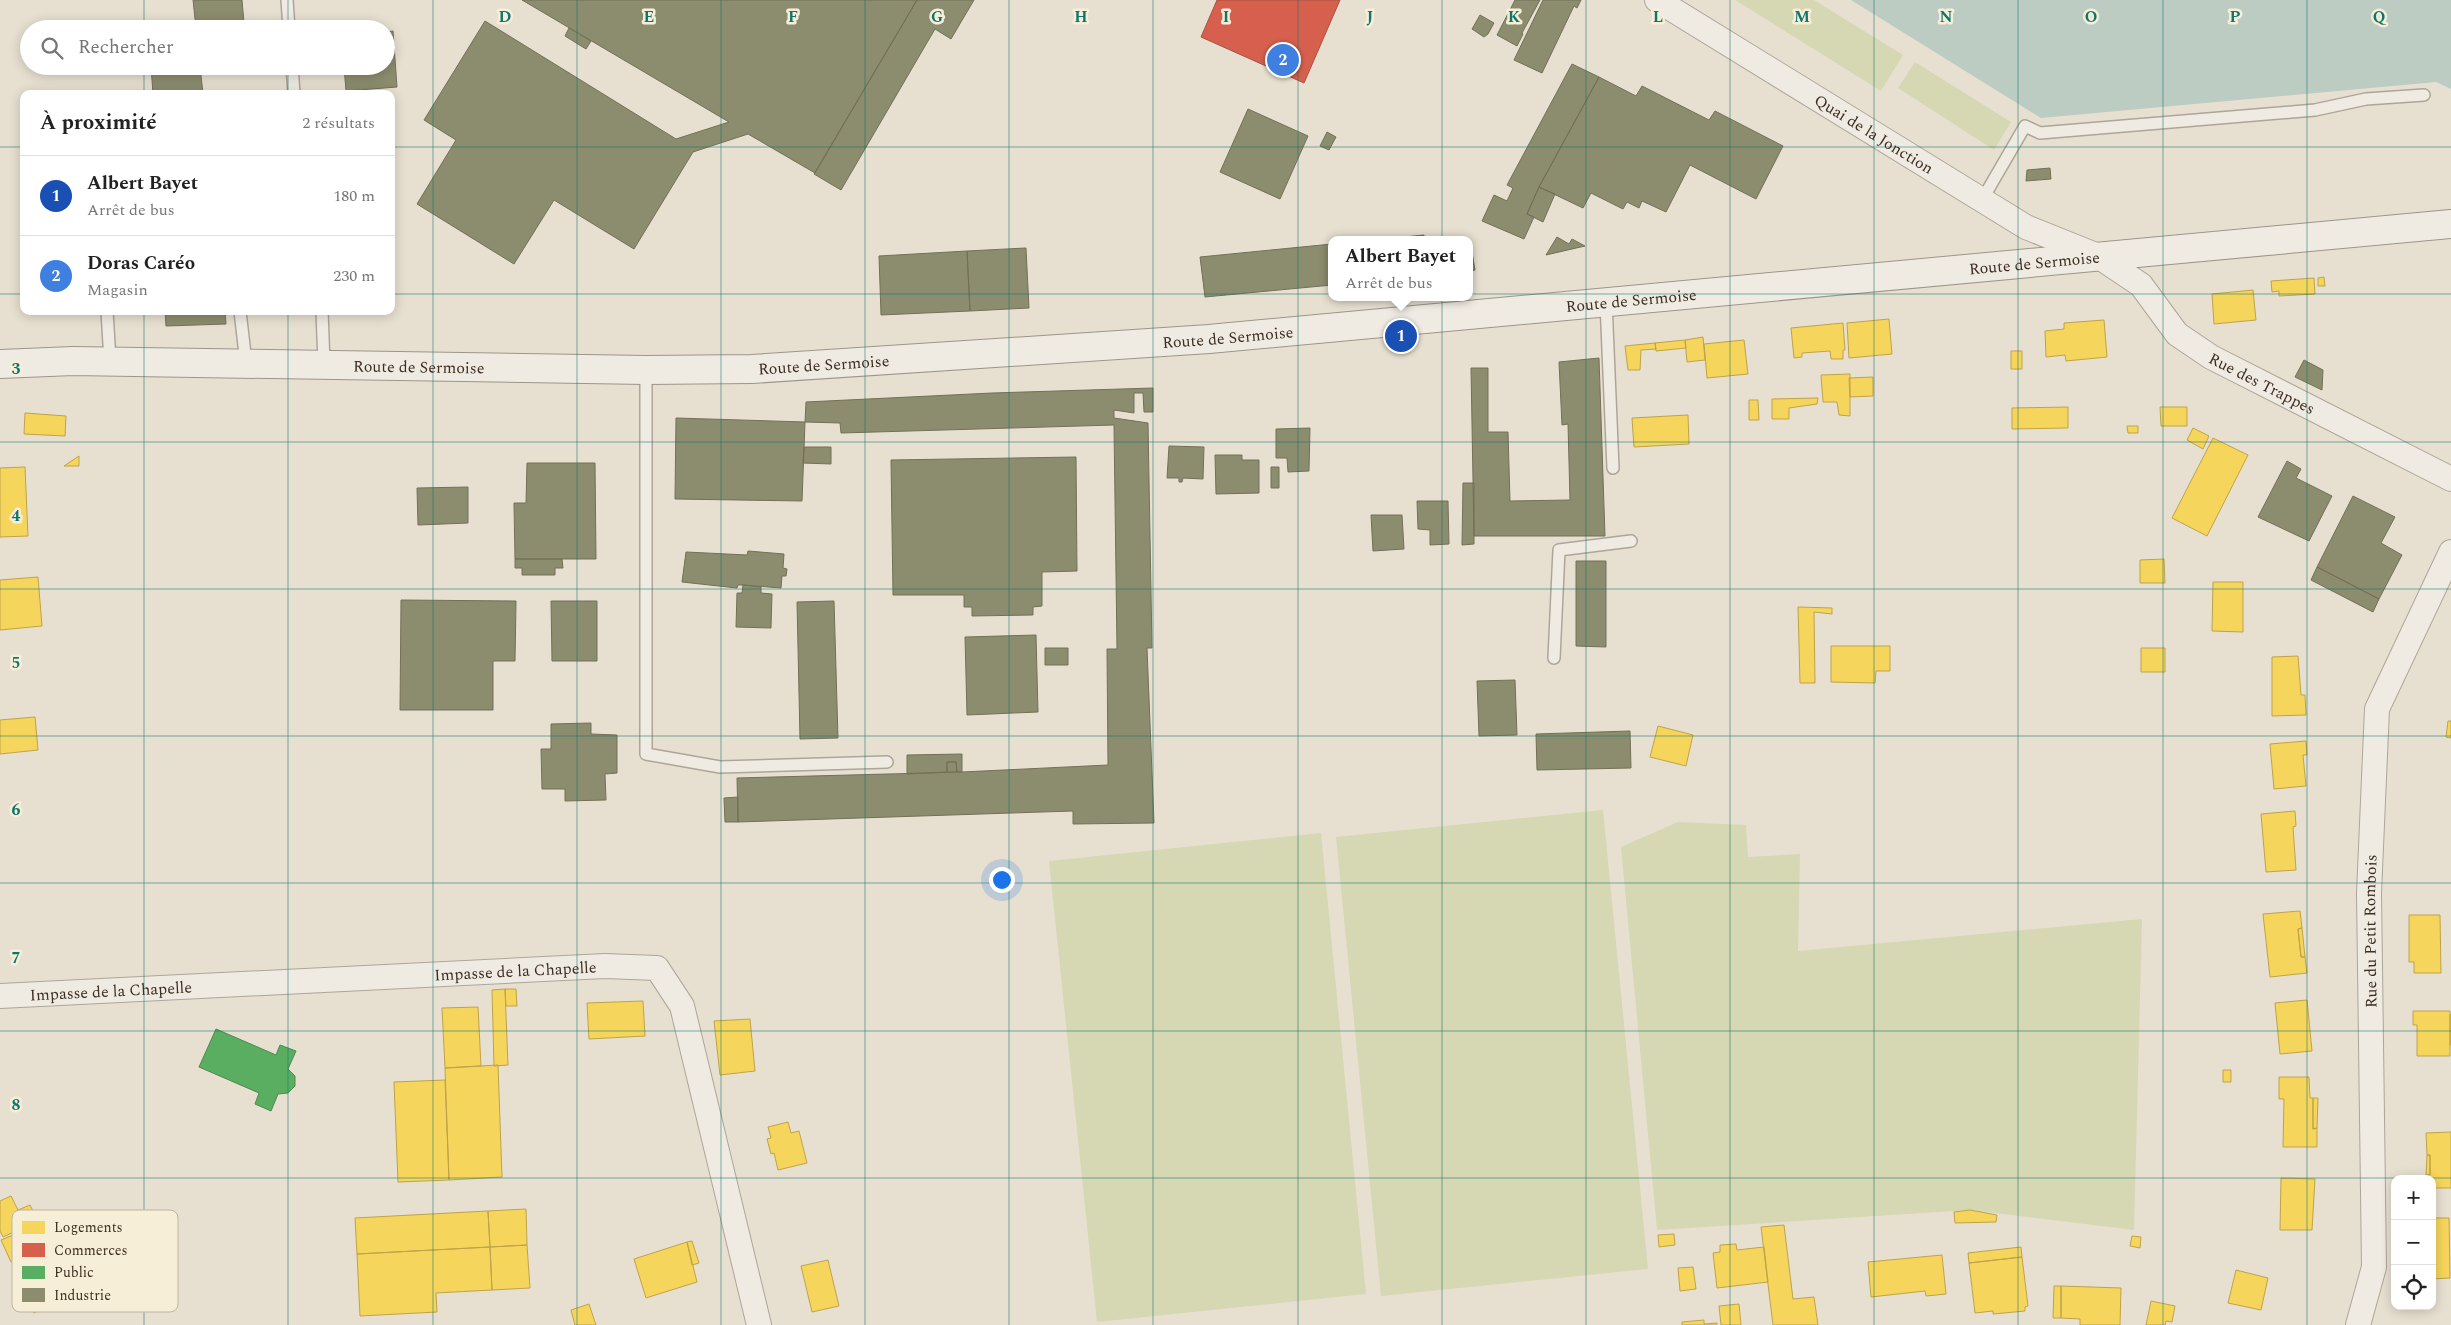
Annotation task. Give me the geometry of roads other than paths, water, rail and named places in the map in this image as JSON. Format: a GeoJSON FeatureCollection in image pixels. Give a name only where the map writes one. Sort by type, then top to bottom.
{"type":"FeatureCollection","features":[{"type":"Feature","properties":{"kind":"main road","name":"Route de Sermoise"},"geometry":{"type":"LineString","coordinates":[[0,364],[110,361],[646,370],[752,369],[1209,339],[2451,224]]}},
{"type":"Feature","properties":{"kind":"street","name":"Quai de la Jonction"},"geometry":{"type":"LineString","coordinates":[[1657,0],[2026,227],[2098,256]]}},
{"type":"Feature","properties":{"kind":"street","name":"Rue des Trappes"},"geometry":{"type":"LineString","coordinates":[[2098,256],[2141,286],[2177,334],[2211,357],[2451,480]]}},
{"type":"Feature","properties":{"kind":"street","name":"Rue du Petit Rombois"},"geometry":{"type":"LineString","coordinates":[[2358,1325],[2374,1267],[2369,893],[2377,709],[2451,552]]}},
{"type":"Feature","properties":{"kind":"street","name":"Impasse de la Chapelle"},"geometry":{"type":"LineString","coordinates":[[0,996],[604,966],[657,968],[682,1006],[759,1325]]}},
{"type":"Feature","properties":{"kind":"lane"},"geometry":{"type":"LineString","coordinates":[[287,0],[288,20]]}},
{"type":"Feature","properties":{"kind":"lane"},"geometry":{"type":"LineString","coordinates":[[293,75],[294,90]]}},
{"type":"Feature","properties":{"kind":"lane"},"geometry":{"type":"LineString","coordinates":[[1982,200],[2025,126],[2040,133],[2315,110],[2366,99],[2424,95]]}},
{"type":"Feature","properties":{"kind":"lane"},"geometry":{"type":"LineString","coordinates":[[1606,302],[1613,468]]}},
{"type":"Feature","properties":{"kind":"lane"},"geometry":{"type":"LineString","coordinates":[[107,315],[110,361]]}},
{"type":"Feature","properties":{"kind":"lane"},"geometry":{"type":"LineString","coordinates":[[240,315],[246,363]]}},
{"type":"Feature","properties":{"kind":"lane"},"geometry":{"type":"LineString","coordinates":[[322,315],[324,364]]}},
{"type":"Feature","properties":{"kind":"lane"},"geometry":{"type":"LineString","coordinates":[[646,370],[646,754],[720,767],[887,762]]}},
{"type":"Feature","properties":{"kind":"lane"},"geometry":{"type":"LineString","coordinates":[[1554,658],[1559,550],[1631,541]]}},
{"type":"Feature","properties":{"kind":"place","name":"Doras Caréo"},"geometry":{"type":"Point","coordinates":[1283,60]}},
{"type":"Feature","properties":{"kind":"place","name":"Albert Bayet"},"geometry":{"type":"Point","coordinates":[1401,336]}}]}
